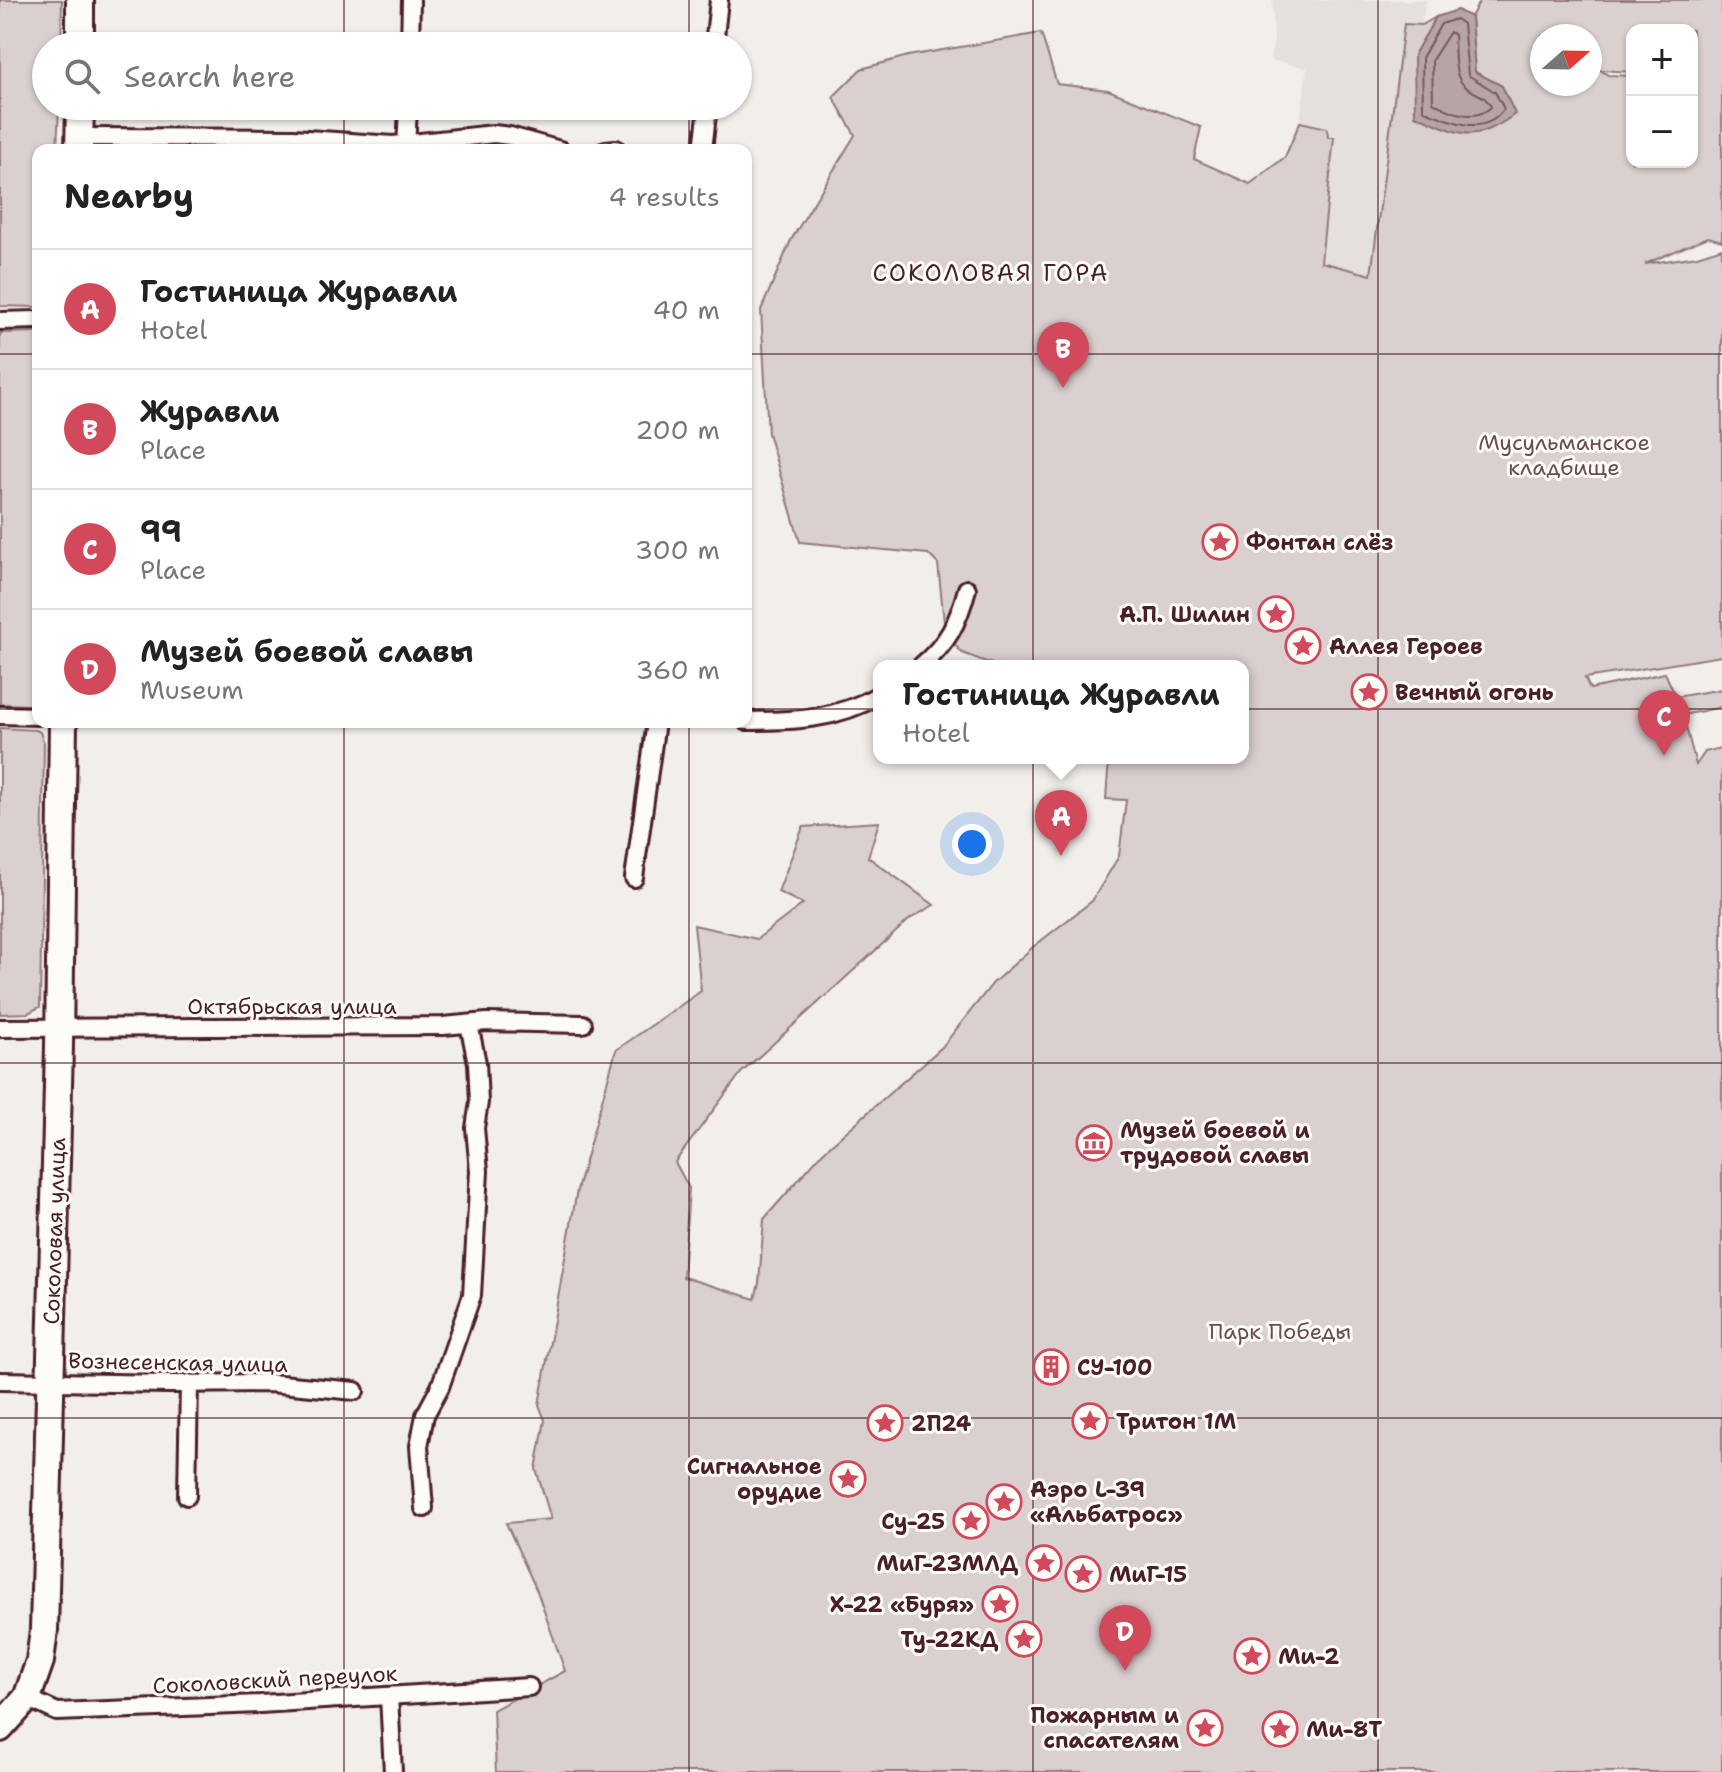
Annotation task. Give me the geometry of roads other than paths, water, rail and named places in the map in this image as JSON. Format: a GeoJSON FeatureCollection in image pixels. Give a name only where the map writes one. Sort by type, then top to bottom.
{"type":"FeatureCollection","features":[{"type":"Feature","properties":{"kind":"main road"},"geometry":{"type":"LineString","coordinates":[[80,0],[80,32]]}},
{"type":"Feature","properties":{"kind":"main road"},"geometry":{"type":"LineString","coordinates":[[80,120],[80,143]]}},
{"type":"Feature","properties":{"kind":"main road","name":"Соколовая улица"},"geometry":{"type":"LineString","coordinates":[[0,1728],[27,1698],[40,1661],[44,1630],[63,728]]}},
{"type":"Feature","properties":{"kind":"street"},"geometry":{"type":"LineString","coordinates":[[410,32],[411,0]]}},
{"type":"Feature","properties":{"kind":"street"},"geometry":{"type":"LineString","coordinates":[[716,32],[719,0]]}},
{"type":"Feature","properties":{"kind":"street"},"geometry":{"type":"LineString","coordinates":[[406,144],[407,120]]}},
{"type":"Feature","properties":{"kind":"street"},"geometry":{"type":"LineString","coordinates":[[704,144],[706,120]]}},
{"type":"Feature","properties":{"kind":"street"},"geometry":{"type":"LineString","coordinates":[[426,144],[494,134],[539,144]]}},
{"type":"Feature","properties":{"kind":"street"},"geometry":{"type":"LineString","coordinates":[[80,143],[293,138],[368,144]]}},
{"type":"Feature","properties":{"kind":"street"},"geometry":{"type":"LineString","coordinates":[[0,321],[32,320]]}},
{"type":"Feature","properties":{"kind":"street"},"geometry":{"type":"LineString","coordinates":[[928,660],[941,649],[960,617],[967,589]]}},
{"type":"Feature","properties":{"kind":"street"},"geometry":{"type":"LineString","coordinates":[[752,721],[776,721],[853,710],[873,698]]}},
{"type":"Feature","properties":{"kind":"street"},"geometry":{"type":"LineString","coordinates":[[0,715],[32,716]]}},
{"type":"Feature","properties":{"kind":"street"},"geometry":{"type":"LineString","coordinates":[[634,878],[655,728]]}},
{"type":"Feature","properties":{"kind":"street","name":"Октябрьская улица"},"geometry":{"type":"LineString","coordinates":[[0,1028],[487,1022],[583,1024]]}},
{"type":"Feature","properties":{"kind":"street"},"geometry":{"type":"LineString","coordinates":[[424,1508],[419,1446],[425,1415],[440,1387],[474,1281],[473,1250],[479,1171],[475,1128],[479,1102],[477,1063],[469,1024]]}},
{"type":"Feature","properties":{"kind":"street","name":"Вознесенская улица"},"geometry":{"type":"LineString","coordinates":[[0,1381],[270,1383],[355,1391]]}},
{"type":"Feature","properties":{"kind":"street"},"geometry":{"type":"LineString","coordinates":[[187,1496],[189,1383]]}},
{"type":"Feature","properties":{"kind":"street","name":"Соколовский переулок"},"geometry":{"type":"LineString","coordinates":[[27,1698],[57,1712],[529,1687]]}},
{"type":"Feature","properties":{"kind":"street"},"geometry":{"type":"LineString","coordinates":[[389,1696],[393,1772]]}},
{"type":"Feature","properties":{"kind":"water"},"geometry":{"type":"Polygon","coordinates":[[[1457,10],[1471,17],[1475,72],[1502,86],[1515,114],[1500,124],[1476,133],[1455,131],[1415,115],[1414,55],[1436,17],[1457,10]]]}},
{"type":"Feature","properties":{"kind":"place","name":"Журавли"},"geometry":{"type":"Point","coordinates":[1063,388]}},
{"type":"Feature","properties":{"kind":"place","name":"Фонтан слёз"},"geometry":{"type":"Point","coordinates":[1220,542]}},
{"type":"Feature","properties":{"kind":"place","name":"А.П. Шилин"},"geometry":{"type":"Point","coordinates":[1276,614]}},
{"type":"Feature","properties":{"kind":"place","name":"Аллея Героев"},"geometry":{"type":"Point","coordinates":[1303,646]}},
{"type":"Feature","properties":{"kind":"place","name":"Вечный огонь"},"geometry":{"type":"Point","coordinates":[1369,692]}},
{"type":"Feature","properties":{"kind":"place","name":"99"},"geometry":{"type":"Point","coordinates":[1664,756]}},
{"type":"Feature","properties":{"kind":"place","name":"Гостиница Журавли"},"geometry":{"type":"Point","coordinates":[1061,856]}},
{"type":"Feature","properties":{"kind":"place","name":"Музей боевой и трудовой славы"},"geometry":{"type":"Point","coordinates":[1094,1143]}},
{"type":"Feature","properties":{"kind":"place","name":"СУ-100"},"geometry":{"type":"Point","coordinates":[1051,1367]}},
{"type":"Feature","properties":{"kind":"place","name":"Тритон 1М"},"geometry":{"type":"Point","coordinates":[1090,1421]}},
{"type":"Feature","properties":{"kind":"place","name":"2П24"},"geometry":{"type":"Point","coordinates":[885,1423]}},
{"type":"Feature","properties":{"kind":"place","name":"Сигнальное орудие"},"geometry":{"type":"Point","coordinates":[848,1479]}},
{"type":"Feature","properties":{"kind":"place","name":"Аэро L-39 «Альбатрос»"},"geometry":{"type":"Point","coordinates":[1004,1502]}},
{"type":"Feature","properties":{"kind":"place","name":"Су-25"},"geometry":{"type":"Point","coordinates":[971,1521]}},
{"type":"Feature","properties":{"kind":"place","name":"МиГ-23МЛД"},"geometry":{"type":"Point","coordinates":[1044,1563]}},
{"type":"Feature","properties":{"kind":"place","name":"МиГ-15"},"geometry":{"type":"Point","coordinates":[1083,1574]}},
{"type":"Feature","properties":{"kind":"place","name":"Х-22 «Буря»"},"geometry":{"type":"Point","coordinates":[1000,1604]}},
{"type":"Feature","properties":{"kind":"place","name":"Ту-22КД"},"geometry":{"type":"Point","coordinates":[1024,1639]}},
{"type":"Feature","properties":{"kind":"place","name":"Ми-2"},"geometry":{"type":"Point","coordinates":[1252,1656]}},
{"type":"Feature","properties":{"kind":"place","name":"Музей боевой славы"},"geometry":{"type":"Point","coordinates":[1125,1671]}},
{"type":"Feature","properties":{"kind":"place","name":"Пожарным и спасателям"},"geometry":{"type":"Point","coordinates":[1205,1728]}},
{"type":"Feature","properties":{"kind":"place","name":"Ми-8Т"},"geometry":{"type":"Point","coordinates":[1280,1729]}},
{"type":"Feature","properties":{"kind":"district","name":"СОКОЛОВАЯ ГОРА"},"geometry":{"type":"Point","coordinates":[991,273]}},
{"type":"Feature","properties":{"kind":"park label","name":"Мусульманское кладбище"},"geometry":{"type":"Point","coordinates":[1564,454]}},
{"type":"Feature","properties":{"kind":"park label","name":"Парк Победы"},"geometry":{"type":"Point","coordinates":[1280,1331]}}]}
